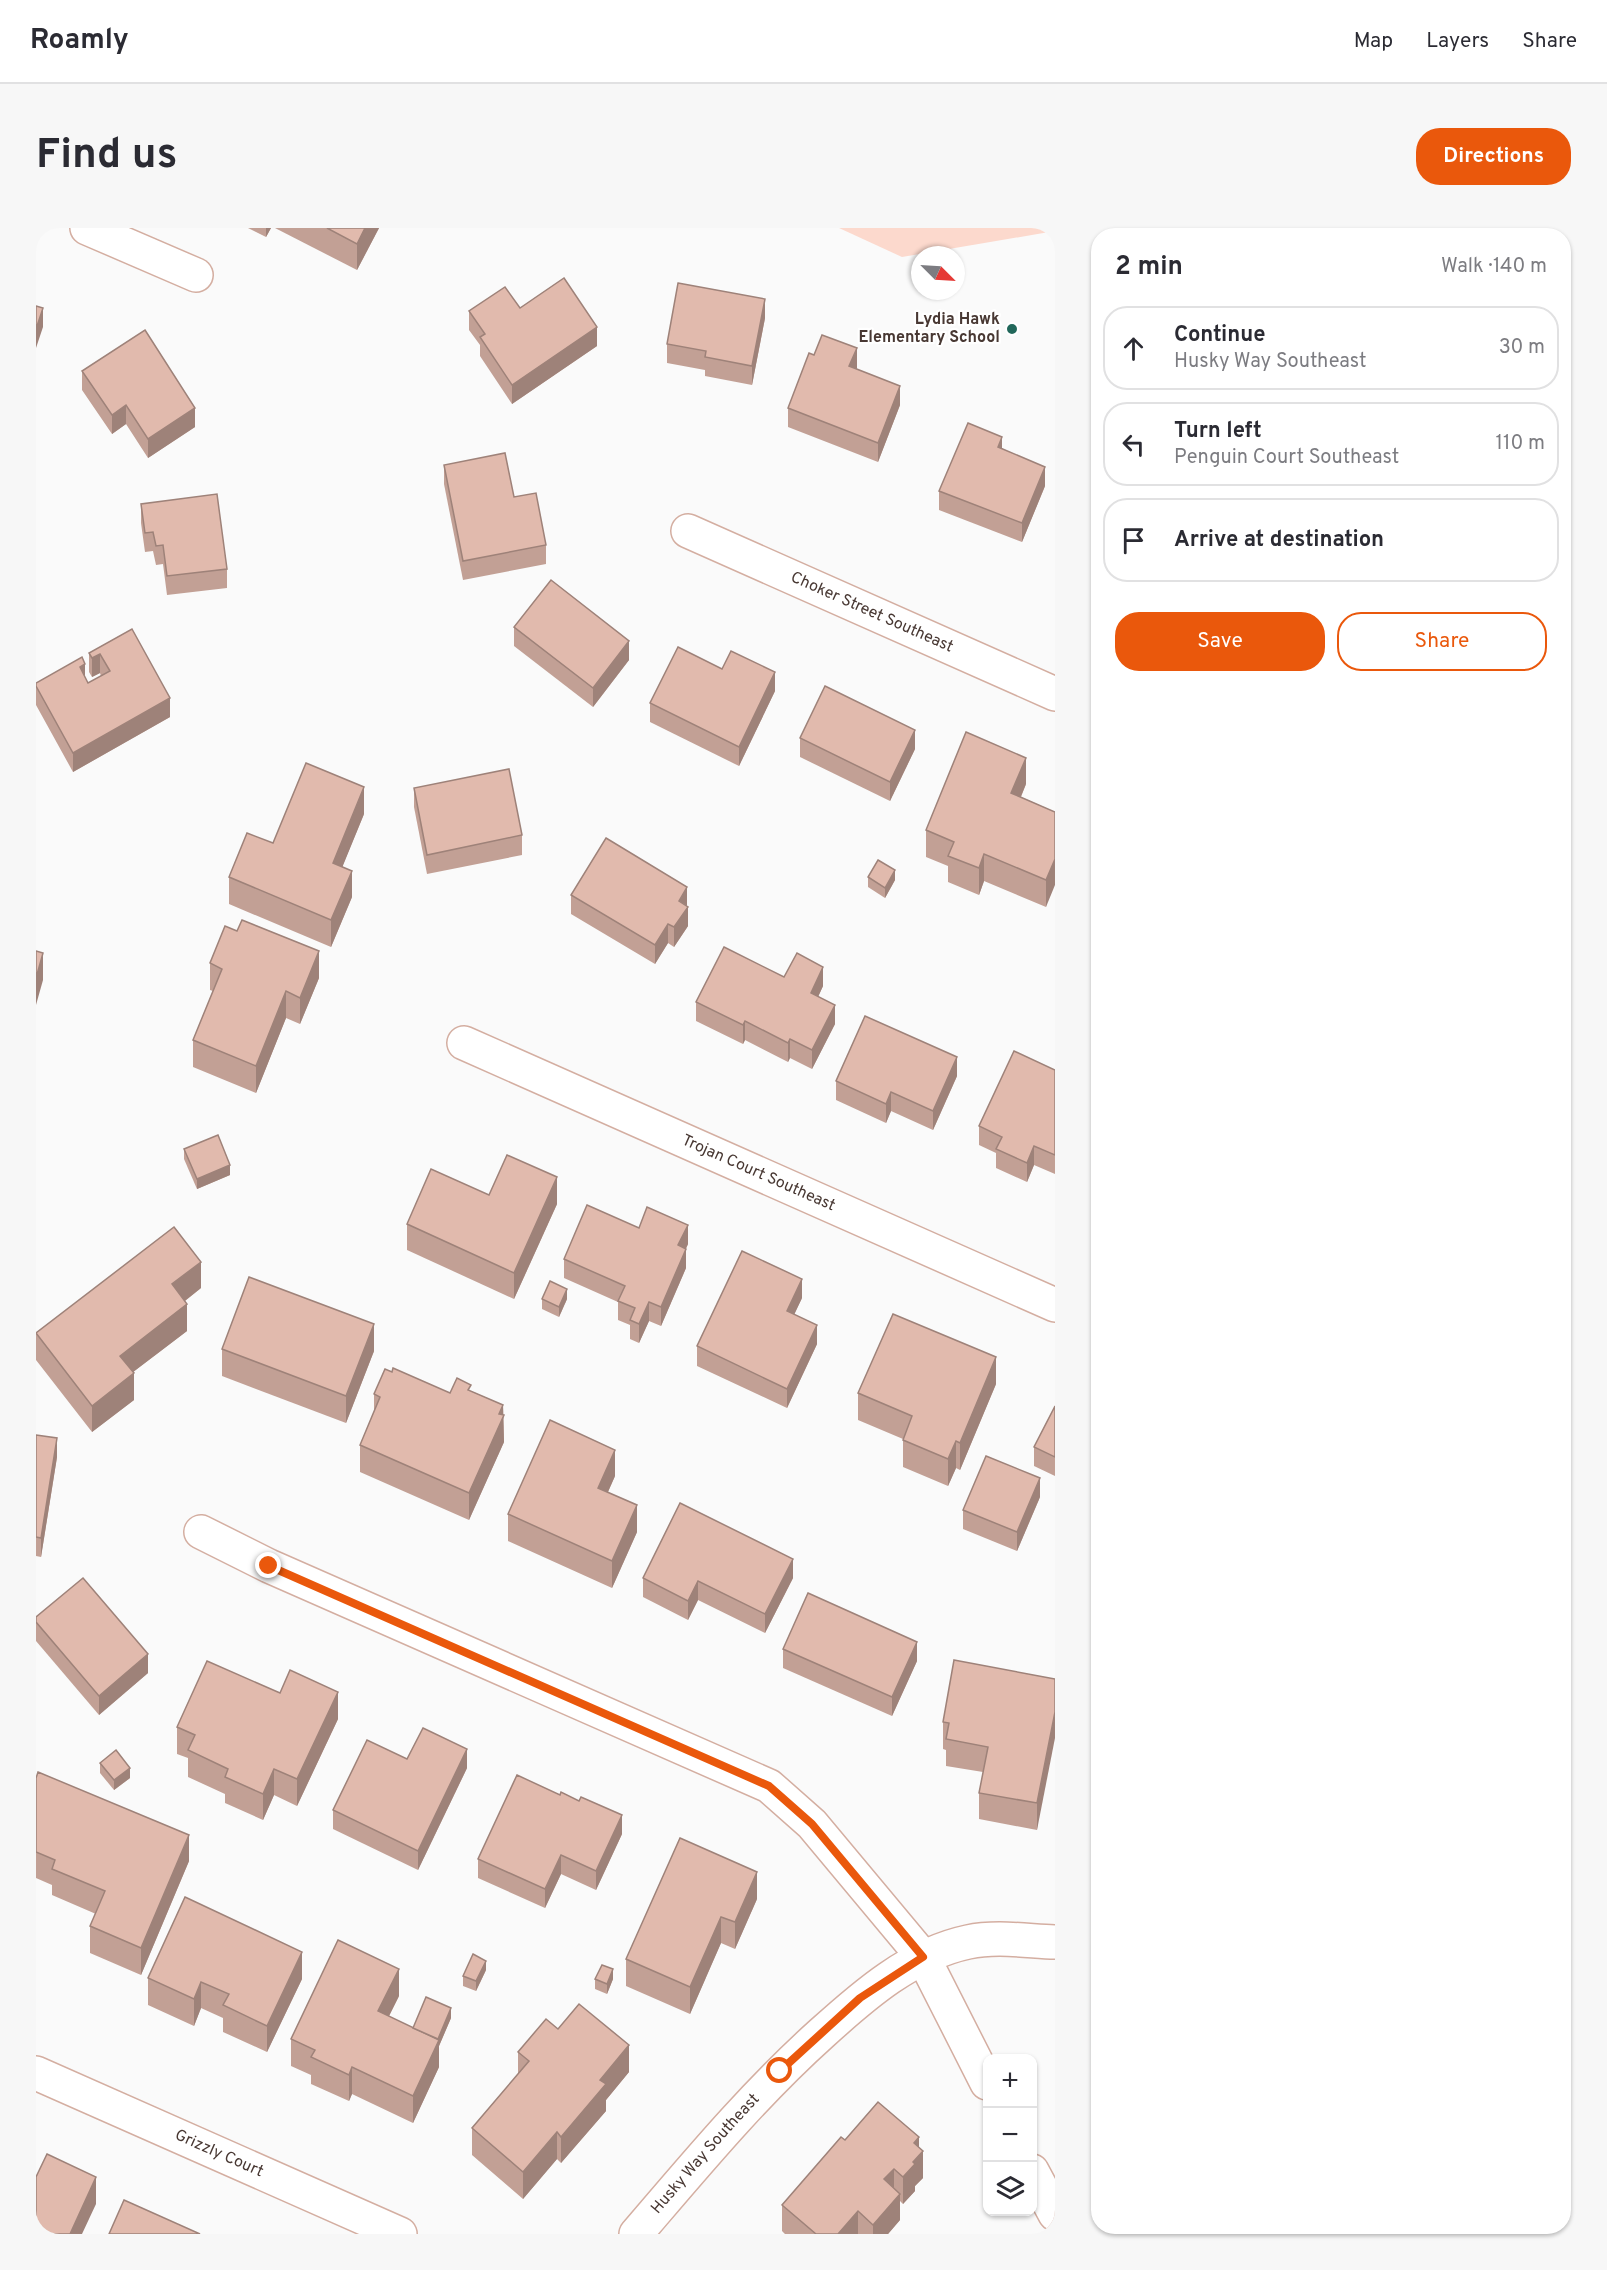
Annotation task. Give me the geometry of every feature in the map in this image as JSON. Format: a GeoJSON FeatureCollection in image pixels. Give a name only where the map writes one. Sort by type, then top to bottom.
{"type":"FeatureCollection","features":[{"type":"Feature","properties":{"kind":"street"},"geometry":{"type":"LineString","coordinates":[[87,228],[196,275]]}},
{"type":"Feature","properties":{"kind":"street","name":"Choker Street Southeast"},"geometry":{"type":"LineString","coordinates":[[688,531],[1055,694]]}},
{"type":"Feature","properties":{"kind":"street","name":"Trojan Court Southeast"},"geometry":{"type":"LineString","coordinates":[[464,1043],[1055,1305]]}},
{"type":"Feature","properties":{"kind":"street"},"geometry":{"type":"LineString","coordinates":[[201,1532],[269,1566],[769,1786],[812,1824],[923,1957],[983,2075]]}},
{"type":"Feature","properties":{"kind":"street","name":"Husky Way Southeast"},"geometry":{"type":"LineString","coordinates":[[636,2234],[780,2071],[860,1998],[923,1957],[969,1942],[1014,1940],[1055,1942]]}},
{"type":"Feature","properties":{"kind":"street","name":"Grizzly Court"},"geometry":{"type":"LineString","coordinates":[[36,2073],[400,2234]]}},
{"type":"Feature","properties":{"kind":"street"},"geometry":{"type":"LineString","coordinates":[[1037,2180],[1055,2214]]}},
{"type":"Feature","properties":{"kind":"shaded area"},"geometry":{"type":"Polygon","coordinates":[[[839,228],[1055,228],[1055,231],[965,246],[911,246],[911,255],[902,257],[839,228]]]}},
{"type":"Feature","properties":{"kind":"building"},"geometry":{"type":"Polygon","coordinates":[[[327,228],[365,228],[357,244],[327,228]]]}},
{"type":"Feature","properties":{"kind":"building"},"geometry":{"type":"Polygon","coordinates":[[[564,278],[597,327],[512,385],[480,337],[485,334],[469,311],[505,287],[520,308],[564,278]]]}},
{"type":"Feature","properties":{"kind":"building"},"geometry":{"type":"Polygon","coordinates":[[[678,283],[765,299],[752,366],[705,357],[706,351],[667,344],[678,283]]]}},
{"type":"Feature","properties":{"kind":"building"},"geometry":{"type":"Polygon","coordinates":[[[36,306],[43,308],[36,329],[36,306]]]}},
{"type":"Feature","properties":{"kind":"building"},"geometry":{"type":"Polygon","coordinates":[[[145,330],[195,408],[148,439],[126,405],[112,415],[82,371],[145,330]]]}},
{"type":"Feature","properties":{"kind":"building"},"geometry":{"type":"Polygon","coordinates":[[[822,335],[857,348],[849,366],[900,386],[878,443],[788,408],[809,353],[814,355],[822,335]]]}},
{"type":"Feature","properties":{"kind":"building"},"geometry":{"type":"Polygon","coordinates":[[[968,423],[1002,437],[998,447],[1045,467],[1022,523],[939,491],[968,423]]]}},
{"type":"Feature","properties":{"kind":"building"},"geometry":{"type":"Polygon","coordinates":[[[505,453],[514,497],[536,493],[546,545],[463,561],[444,465],[505,453]]]}},
{"type":"Feature","properties":{"kind":"building"},"geometry":{"type":"Polygon","coordinates":[[[217,494],[227,569],[167,576],[163,545],[156,546],[153,532],[145,533],[141,504],[217,494]]]}},
{"type":"Feature","properties":{"kind":"building"},"geometry":{"type":"Polygon","coordinates":[[[551,580],[629,641],[593,688],[514,627],[551,580]]]}},
{"type":"Feature","properties":{"kind":"building"},"geometry":{"type":"Polygon","coordinates":[[[132,629],[170,698],[73,753],[36,683],[82,657],[85,664],[80,667],[88,683],[110,671],[100,654],[92,658],[89,653],[132,629]]]}},
{"type":"Feature","properties":{"kind":"building"},"geometry":{"type":"Polygon","coordinates":[[[678,647],[722,669],[731,651],[775,672],[739,747],[650,703],[678,647]]]}},
{"type":"Feature","properties":{"kind":"building"},"geometry":{"type":"Polygon","coordinates":[[[825,686],[915,730],[890,782],[800,738],[825,686]]]}},
{"type":"Feature","properties":{"kind":"building"},"geometry":{"type":"Polygon","coordinates":[[[966,732],[1026,758],[1011,793],[1055,812],[1055,859],[1046,880],[984,854],[979,868],[948,856],[954,842],[926,830],[966,732]]]}},
{"type":"Feature","properties":{"kind":"building"},"geometry":{"type":"Polygon","coordinates":[[[306,763],[364,787],[333,863],[352,871],[331,920],[229,877],[247,833],[273,843],[306,763]]]}},
{"type":"Feature","properties":{"kind":"building"},"geometry":{"type":"Polygon","coordinates":[[[509,769],[522,835],[427,855],[414,788],[509,769]]]}},
{"type":"Feature","properties":{"kind":"building"},"geometry":{"type":"Polygon","coordinates":[[[606,838],[687,887],[679,901],[688,907],[674,927],[668,924],[655,945],[571,895],[606,838]]]}},
{"type":"Feature","properties":{"kind":"building"},"geometry":{"type":"Polygon","coordinates":[[[878,860],[895,870],[885,888],[868,877],[878,860]]]}},
{"type":"Feature","properties":{"kind":"building"},"geometry":{"type":"Polygon","coordinates":[[[242,920],[319,951],[300,998],[286,991],[256,1066],[193,1040],[222,969],[210,963],[225,926],[237,931],[242,920]]]}},
{"type":"Feature","properties":{"kind":"building"},"geometry":{"type":"Polygon","coordinates":[[[724,947],[784,977],[797,953],[823,967],[811,993],[835,1005],[812,1050],[790,1039],[788,1043],[745,1021],[743,1025],[696,1002],[724,947]]]}},
{"type":"Feature","properties":{"kind":"building"},"geometry":{"type":"Polygon","coordinates":[[[36,951],[43,953],[36,978],[36,951]]]}},
{"type":"Feature","properties":{"kind":"building"},"geometry":{"type":"Polygon","coordinates":[[[865,1016],[957,1057],[933,1111],[891,1092],[886,1104],[836,1081],[865,1016]]]}},
{"type":"Feature","properties":{"kind":"building"},"geometry":{"type":"Polygon","coordinates":[[[1014,1051],[1055,1070],[1055,1155],[1034,1146],[1027,1163],[996,1149],[1002,1137],[979,1126],[1014,1051]]]}},
{"type":"Feature","properties":{"kind":"building"},"geometry":{"type":"Polygon","coordinates":[[[218,1135],[230,1165],[197,1179],[184,1149],[218,1135]]]}},
{"type":"Feature","properties":{"kind":"building"},"geometry":{"type":"Polygon","coordinates":[[[507,1155],[557,1177],[514,1273],[407,1224],[431,1169],[489,1195],[507,1155]]]}},
{"type":"Feature","properties":{"kind":"building"},"geometry":{"type":"Polygon","coordinates":[[[587,1205],[639,1228],[647,1207],[688,1225],[678,1245],[686,1249],[661,1307],[649,1302],[639,1324],[630,1320],[635,1308],[618,1301],[625,1286],[564,1259],[587,1205]]]}},
{"type":"Feature","properties":{"kind":"building"},"geometry":{"type":"Polygon","coordinates":[[[174,1227],[201,1262],[172,1284],[187,1304],[120,1356],[134,1373],[92,1406],[36,1333],[174,1227]]]}},
{"type":"Feature","properties":{"kind":"building"},"geometry":{"type":"Polygon","coordinates":[[[742,1251],[802,1279],[787,1311],[817,1325],[787,1389],[697,1346],[742,1251]]]}},
{"type":"Feature","properties":{"kind":"building"},"geometry":{"type":"Polygon","coordinates":[[[249,1277],[374,1324],[346,1396],[222,1349],[249,1277]]]}},
{"type":"Feature","properties":{"kind":"building"},"geometry":{"type":"Polygon","coordinates":[[[550,1281],[567,1289],[559,1307],[542,1299],[550,1281]]]}},
{"type":"Feature","properties":{"kind":"building"},"geometry":{"type":"Polygon","coordinates":[[[893,1314],[996,1357],[960,1443],[956,1441],[948,1459],[903,1440],[912,1416],[858,1393],[893,1314]]]}},
{"type":"Feature","properties":{"kind":"building"},"geometry":{"type":"Polygon","coordinates":[[[393,1368],[450,1393],[457,1378],[471,1385],[468,1390],[503,1405],[499,1414],[504,1415],[469,1493],[360,1445],[380,1397],[374,1394],[385,1369],[392,1372],[393,1368]]]}},
{"type":"Feature","properties":{"kind":"building"},"geometry":{"type":"Polygon","coordinates":[[[1055,1406],[1055,1457],[1034,1447],[1055,1406]]]}},
{"type":"Feature","properties":{"kind":"building"},"geometry":{"type":"Polygon","coordinates":[[[550,1420],[615,1450],[598,1488],[637,1505],[612,1561],[508,1514],[550,1420]]]}},
{"type":"Feature","properties":{"kind":"building"},"geometry":{"type":"Polygon","coordinates":[[[36,1435],[57,1438],[41,1538],[36,1537],[36,1435]]]}},
{"type":"Feature","properties":{"kind":"building"},"geometry":{"type":"Polygon","coordinates":[[[986,1456],[1040,1478],[1017,1532],[963,1510],[986,1456]]]}},
{"type":"Feature","properties":{"kind":"building"},"geometry":{"type":"Polygon","coordinates":[[[680,1503],[793,1559],[765,1614],[698,1581],[688,1601],[643,1578],[680,1503]]]}},
{"type":"Feature","properties":{"kind":"building"},"geometry":{"type":"Polygon","coordinates":[[[83,1578],[148,1654],[99,1696],[36,1622],[36,1617],[83,1578]]]}},
{"type":"Feature","properties":{"kind":"building"},"geometry":{"type":"Polygon","coordinates":[[[808,1593],[917,1642],[892,1697],[783,1649],[808,1593]]]}},
{"type":"Feature","properties":{"kind":"building"},"geometry":{"type":"Polygon","coordinates":[[[954,1660],[1055,1679],[1055,1712],[1037,1803],[979,1793],[988,1747],[946,1739],[949,1723],[943,1722],[954,1660]]]}},
{"type":"Feature","properties":{"kind":"building"},"geometry":{"type":"Polygon","coordinates":[[[207,1661],[280,1693],[290,1670],[338,1692],[297,1779],[274,1769],[263,1794],[225,1777],[228,1769],[188,1750],[195,1735],[177,1727],[207,1661]]]}},
{"type":"Feature","properties":{"kind":"building"},"geometry":{"type":"Polygon","coordinates":[[[423,1728],[467,1749],[418,1851],[333,1810],[367,1740],[407,1759],[423,1728]]]}},
{"type":"Feature","properties":{"kind":"building"},"geometry":{"type":"Polygon","coordinates":[[[116,1750],[130,1768],[114,1780],[100,1763],[116,1750]]]}},
{"type":"Feature","properties":{"kind":"building"},"geometry":{"type":"Polygon","coordinates":[[[38,1772],[189,1835],[141,1948],[90,1926],[105,1891],[52,1869],[55,1860],[36,1852],[36,1778],[38,1772]]]}},
{"type":"Feature","properties":{"kind":"building"},"geometry":{"type":"Polygon","coordinates":[[[517,1775],[560,1795],[561,1792],[579,1801],[581,1797],[622,1815],[596,1871],[561,1855],[545,1889],[478,1859],[517,1775]]]}},
{"type":"Feature","properties":{"kind":"building"},"geometry":{"type":"Polygon","coordinates":[[[680,1838],[757,1872],[735,1922],[721,1917],[690,1987],[626,1959],[680,1838]]]}},
{"type":"Feature","properties":{"kind":"building"},"geometry":{"type":"Polygon","coordinates":[[[185,1897],[302,1952],[267,2026],[223,2005],[229,1994],[201,1982],[194,1999],[148,1978],[185,1897]]]}},
{"type":"Feature","properties":{"kind":"building"},"geometry":{"type":"Polygon","coordinates":[[[338,1940],[399,1969],[378,2011],[439,2040],[413,2096],[352,2067],[349,2075],[311,2057],[315,2050],[291,2039],[338,1940]]]}},
{"type":"Feature","properties":{"kind":"building"},"geometry":{"type":"Polygon","coordinates":[[[473,1954],[486,1961],[476,1981],[463,1976],[473,1954]]]}},
{"type":"Feature","properties":{"kind":"building"},"geometry":{"type":"Polygon","coordinates":[[[602,1965],[613,1969],[607,1984],[595,1979],[602,1965]]]}},
{"type":"Feature","properties":{"kind":"building"},"geometry":{"type":"Polygon","coordinates":[[[426,1997],[451,2008],[438,2039],[413,2028],[426,1997]]]}},
{"type":"Feature","properties":{"kind":"building"},"geometry":{"type":"Polygon","coordinates":[[[579,2004],[629,2045],[600,2080],[606,2084],[561,2137],[557,2132],[523,2172],[472,2128],[529,2061],[518,2052],[546,2019],[558,2029],[579,2004]]]}},
{"type":"Feature","properties":{"kind":"building"},"geometry":{"type":"Polygon","coordinates":[[[878,2102],[919,2137],[914,2143],[923,2151],[903,2177],[894,2169],[884,2179],[900,2194],[873,2225],[858,2211],[838,2234],[816,2234],[782,2205],[841,2137],[845,2140],[878,2102]]]}},
{"type":"Feature","properties":{"kind":"building"},"geometry":{"type":"Polygon","coordinates":[[[47,2154],[96,2177],[70,2234],[36,2234],[36,2177],[47,2154]]]}},
{"type":"Feature","properties":{"kind":"building"},"geometry":{"type":"Polygon","coordinates":[[[124,2200],[200,2234],[109,2234],[124,2200]]]}},
{"type":"Feature","properties":{"kind":"place","name":"Lydia Hawk Elementary School"},"geometry":{"type":"Point","coordinates":[1012,329]}},
{"type":"Feature","properties":{"kind":"route"},"geometry":{"type":"LineString","coordinates":[[269,1566],[769,1786],[812,1824],[923,1957],[860,1998],[780,2071]]}}]}
